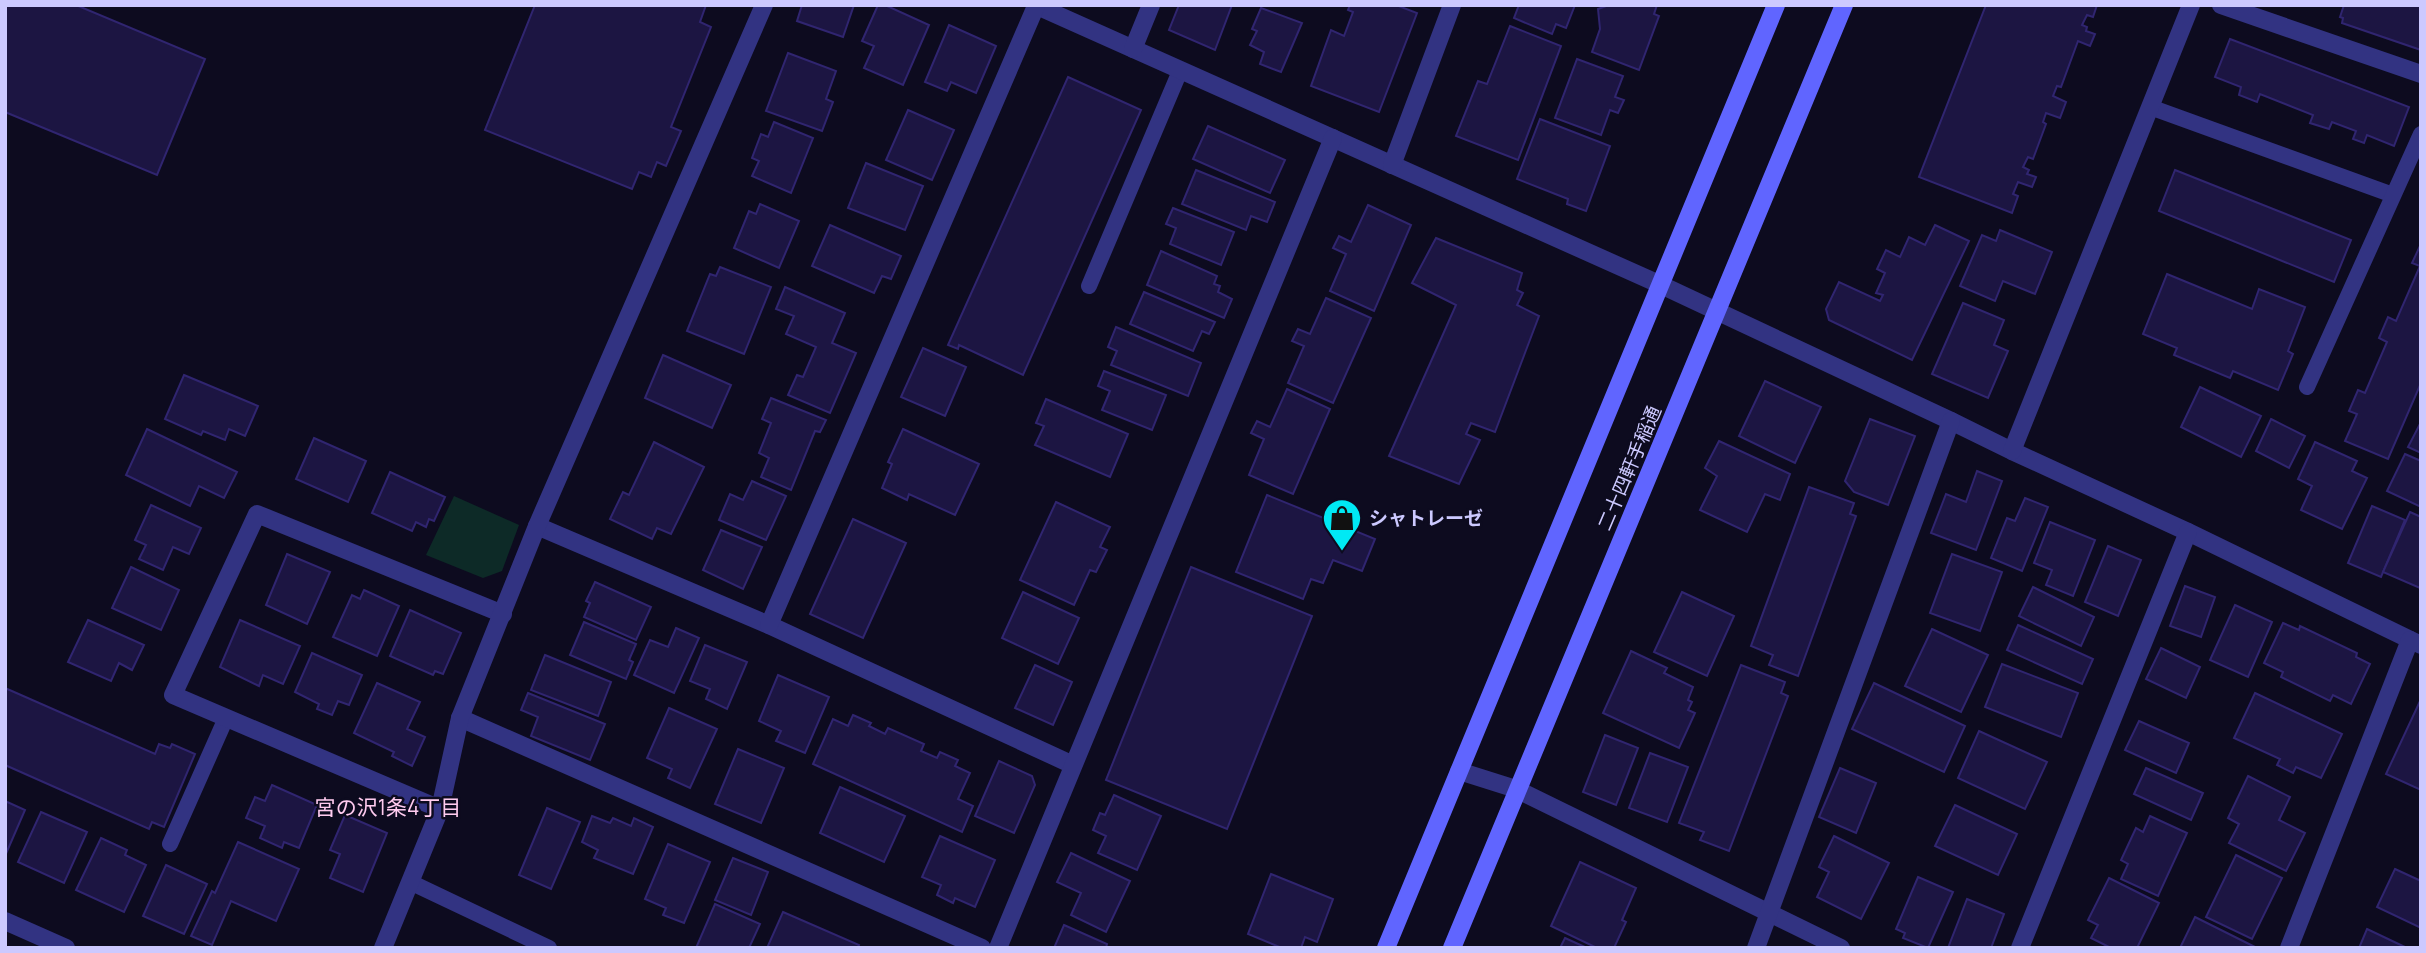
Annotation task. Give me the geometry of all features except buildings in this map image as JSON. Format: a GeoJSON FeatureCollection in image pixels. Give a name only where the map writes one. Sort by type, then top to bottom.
{"type":"FeatureCollection","features":[{"type":"Feature","properties":{"kind":"street"},"geometry":{"type":"LineString","coordinates":[[383,948],[440,809],[460,718],[537,526],[764,5]]}},
{"type":"Feature","properties":{"kind":"street"},"geometry":{"type":"LineString","coordinates":[[1133,49],[1150,5]]}},
{"type":"Feature","properties":{"kind":"street"},"geometry":{"type":"LineString","coordinates":[[1392,165],[1452,5]]}},
{"type":"Feature","properties":{"kind":"street"},"geometry":{"type":"LineString","coordinates":[[1386,948],[1776,5]]}},
{"type":"Feature","properties":{"kind":"street","name":"二十四軒手稲通"},"geometry":{"type":"LineString","coordinates":[[1452,948],[1844,5]]}},
{"type":"Feature","properties":{"kind":"street"},"geometry":{"type":"LineString","coordinates":[[2011,451],[2191,5]]}},
{"type":"Feature","properties":{"kind":"street"},"geometry":{"type":"LineString","coordinates":[[2221,5],[2421,74]]}},
{"type":"Feature","properties":{"kind":"street"},"geometry":{"type":"LineString","coordinates":[[769,625],[1035,6],[1716,310],[2415,642],[2289,948]]}},
{"type":"Feature","properties":{"kind":"street"},"geometry":{"type":"LineString","coordinates":[[998,948],[1333,138]]}},
{"type":"Feature","properties":{"kind":"street"},"geometry":{"type":"LineString","coordinates":[[1756,948],[1951,421]]}},
{"type":"Feature","properties":{"kind":"street"},"geometry":{"type":"LineString","coordinates":[[440,809],[173,695],[257,514],[503,614]]}},
{"type":"Feature","properties":{"kind":"street"},"geometry":{"type":"LineString","coordinates":[[537,526],[769,625],[1073,765]]}},
{"type":"Feature","properties":{"kind":"street"},"geometry":{"type":"LineString","coordinates":[[2020,948],[2188,532]]}},
{"type":"Feature","properties":{"kind":"street"},"geometry":{"type":"LineString","coordinates":[[460,718],[982,948]]}},
{"type":"Feature","properties":{"kind":"street"},"geometry":{"type":"LineString","coordinates":[[1459,771],[1516,789],[1841,948]]}},
{"type":"Feature","properties":{"kind":"street"},"geometry":{"type":"LineString","coordinates":[[5,921],[66,948]]}},
{"type":"Feature","properties":{"kind":"lane"},"geometry":{"type":"LineString","coordinates":[[1089,286],[1180,71]]}},
{"type":"Feature","properties":{"kind":"lane"},"geometry":{"type":"LineString","coordinates":[[2150,107],[2393,195]]}},
{"type":"Feature","properties":{"kind":"lane"},"geometry":{"type":"LineString","coordinates":[[2307,387],[2421,134]]}},
{"type":"Feature","properties":{"kind":"lane"},"geometry":{"type":"LineString","coordinates":[[170,844],[226,718]]}},
{"type":"Feature","properties":{"kind":"lane"},"geometry":{"type":"LineString","coordinates":[[410,882],[549,948]]}},
{"type":"Feature","properties":{"kind":"green space"},"geometry":{"type":"Polygon","coordinates":[[[454,496],[519,525],[502,571],[483,578],[426,555],[454,496]]]}},
{"type":"Feature","properties":{"kind":"place","name":"シャトレーゼ"},"geometry":{"type":"Point","coordinates":[1342,552]}},
{"type":"Feature","properties":{"kind":"district","name":"宮の沢1条4丁目"},"geometry":{"type":"Point","coordinates":[388,807]}}]}
